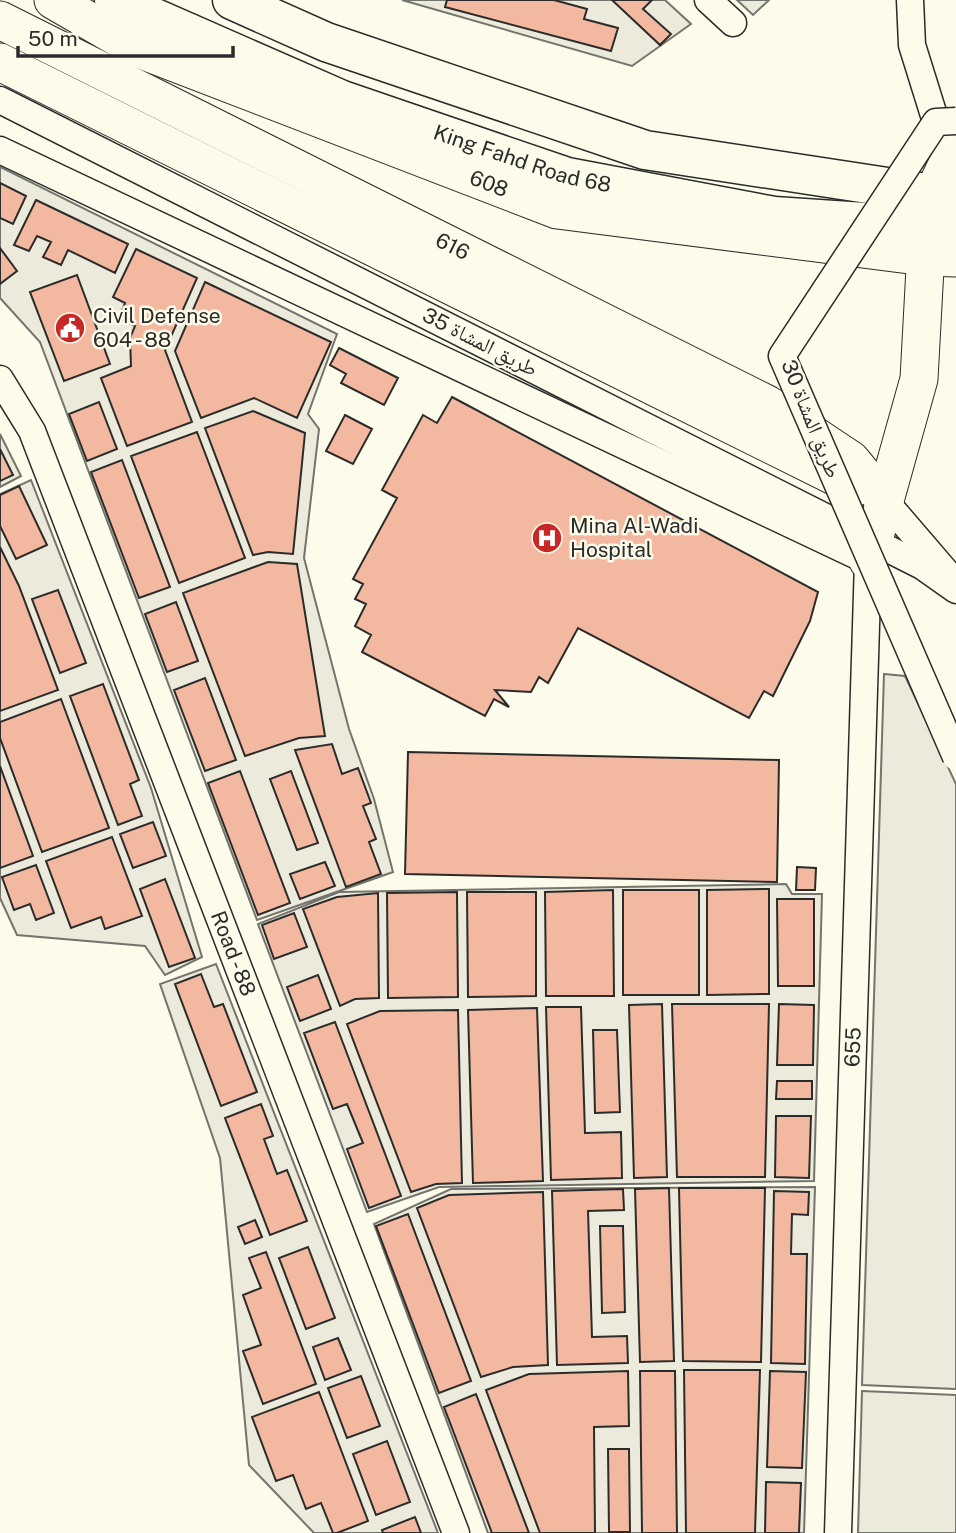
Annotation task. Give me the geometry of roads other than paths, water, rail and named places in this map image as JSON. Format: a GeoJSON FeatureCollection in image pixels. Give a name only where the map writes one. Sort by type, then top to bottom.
{"type":"FeatureCollection","features":[{"type":"Feature","properties":{"kind":"main road","name":"608"},"geometry":{"type":"LineString","coordinates":[[53,0],[136,48],[557,210],[942,227]]}},
{"type":"Feature","properties":{"kind":"main road","name":"King Fahd Road 68"},"geometry":{"type":"LineString","coordinates":[[114,0],[342,100],[567,177],[774,216],[942,227]]}},
{"type":"Feature","properties":{"kind":"main road","name":"King Fahd Road 68"},"geometry":{"type":"LineString","coordinates":[[232,0],[326,42],[645,150],[942,227]]}},
{"type":"Feature","properties":{"kind":"main road","name":"616"},"geometry":{"type":"LineString","coordinates":[[0,20],[767,404],[851,460],[885,501]]}},
{"type":"Feature","properties":{"kind":"main road","name":"616"},"geometry":{"type":"LineString","coordinates":[[0,62],[885,501]]}},
{"type":"Feature","properties":{"kind":"main road"},"geometry":{"type":"LineString","coordinates":[[871,551],[919,379],[942,227],[949,129]]}},
{"type":"Feature","properties":{"kind":"street"},"geometry":{"type":"LineString","coordinates":[[708,0],[733,23]]}},
{"type":"Feature","properties":{"kind":"street"},"geometry":{"type":"LineString","coordinates":[[910,0],[912,45],[949,129]]}},
{"type":"Feature","properties":{"kind":"street","name":"طريق المشاة 35"},"geometry":{"type":"LineString","coordinates":[[0,100],[871,551],[922,566],[956,590]]}},
{"type":"Feature","properties":{"kind":"street","name":"طريق المشاة 30"},"geometry":{"type":"LineString","coordinates":[[949,129],[782,356],[956,757]]}},
{"type":"Feature","properties":{"kind":"street"},"geometry":{"type":"LineString","coordinates":[[0,150],[871,551]]}},
{"type":"Feature","properties":{"kind":"street","name":"Road - 88"},"geometry":{"type":"LineString","coordinates":[[0,379],[32,431],[456,1533]]}},
{"type":"Feature","properties":{"kind":"street","name":"616"},"geometry":{"type":"LineString","coordinates":[[885,501],[956,584]]}},
{"type":"Feature","properties":{"kind":"street","name":"655"},"geometry":{"type":"LineString","coordinates":[[838,1533],[871,551]]}},
{"type":"Feature","properties":{"kind":"place","name":"Civil Defense 604 - 88"},"geometry":{"type":"Point","coordinates":[70,328]}},
{"type":"Feature","properties":{"kind":"place","name":"Mina Al-Wadi Hospital"},"geometry":{"type":"Point","coordinates":[547,538]}}]}
